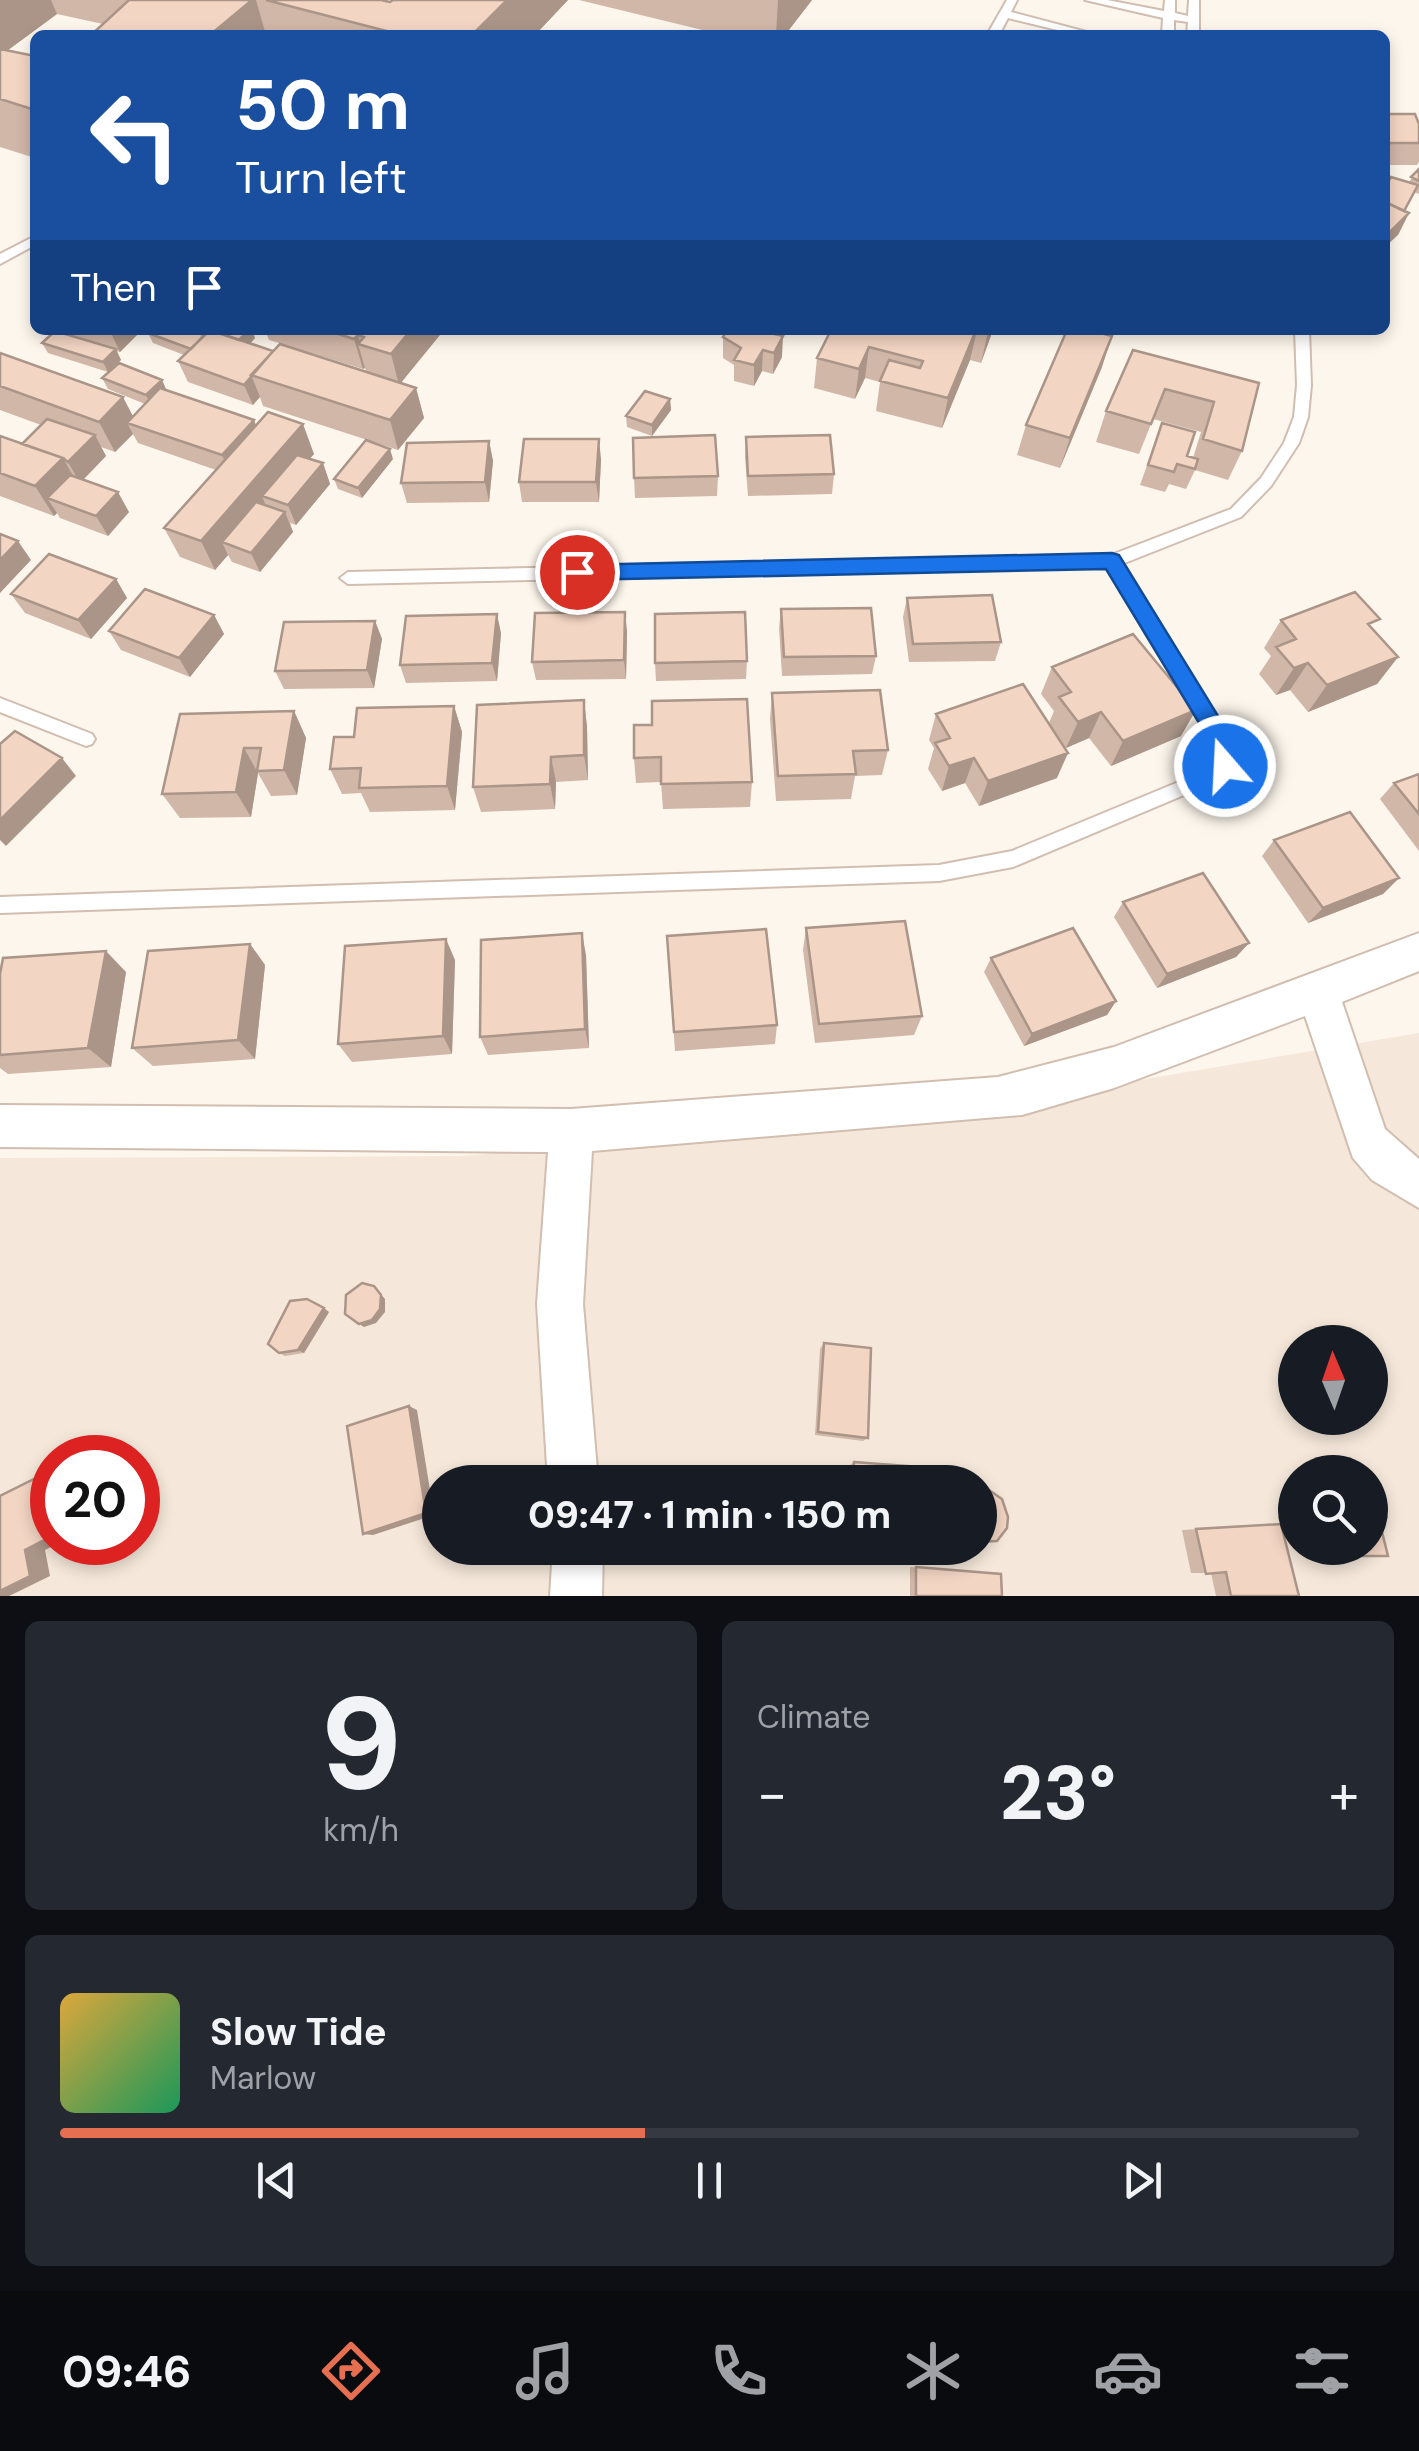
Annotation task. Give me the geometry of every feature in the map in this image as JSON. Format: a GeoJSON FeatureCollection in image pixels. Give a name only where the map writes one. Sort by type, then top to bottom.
{"type":"FeatureCollection","features":[{"type":"Feature","properties":{"kind":"street"},"geometry":{"type":"LineString","coordinates":[[0,1126],[571,1131],[1042,1092],[1318,993],[1419,952]]}},
{"type":"Feature","properties":{"kind":"street"},"geometry":{"type":"LineString","coordinates":[[1318,993],[1368,1143],[1388,1164],[1419,1186]]}},
{"type":"Feature","properties":{"kind":"street"},"geometry":{"type":"LineString","coordinates":[[571,1131],[560,1304],[572,1465]]}},
{"type":"Feature","properties":{"kind":"street"},"geometry":{"type":"LineString","coordinates":[[576,1596],[577,1565]]}},
{"type":"Feature","properties":{"kind":"lane"},"geometry":{"type":"LineString","coordinates":[[996,30],[1012,0]]}},
{"type":"Feature","properties":{"kind":"lane"},"geometry":{"type":"LineString","coordinates":[[1090,0],[1192,20]]}},
{"type":"Feature","properties":{"kind":"lane"},"geometry":{"type":"LineString","coordinates":[[1167,30],[1170,0]]}},
{"type":"Feature","properties":{"kind":"lane"},"geometry":{"type":"LineString","coordinates":[[1193,30],[1194,0]]}},
{"type":"Feature","properties":{"kind":"lane"},"geometry":{"type":"LineString","coordinates":[[1005,14],[1071,30]]}},
{"type":"Feature","properties":{"kind":"lane"},"geometry":{"type":"LineString","coordinates":[[0,260],[30,243]]}},
{"type":"Feature","properties":{"kind":"lane"},"geometry":{"type":"LineString","coordinates":[[348,578],[1112,561],[1236,513],[1252,500],[1294,436],[1302,414],[1302,335]]}},
{"type":"Feature","properties":{"kind":"lane"},"geometry":{"type":"LineString","coordinates":[[0,905],[939,873],[1013,859],[1216,774],[1225,766],[1228,755],[1224,744],[1112,561]]}},
{"type":"Feature","properties":{"kind":"lane"},"geometry":{"type":"LineString","coordinates":[[0,705],[86,739]]}},
{"type":"Feature","properties":{"kind":"shaded area"},"geometry":{"type":"Polygon","coordinates":[[[1419,1033],[1419,1596],[0,1596],[0,1158],[459,1156],[866,1126],[1419,1033]]]}},
{"type":"Feature","properties":{"kind":"building"},"geometry":{"type":"Polygon","coordinates":[[[129,0],[252,0],[216,30],[96,30],[129,0]]]}},
{"type":"Feature","properties":{"kind":"building"},"geometry":{"type":"Polygon","coordinates":[[[266,0],[507,0],[477,30],[383,30],[266,0]]]}},
{"type":"Feature","properties":{"kind":"building"},"geometry":{"type":"Polygon","coordinates":[[[0,49],[30,55],[30,108],[0,99],[0,49]]]}},
{"type":"Feature","properties":{"kind":"building"},"geometry":{"type":"Polygon","coordinates":[[[1390,114],[1415,114],[1419,143],[1390,143],[1390,114]]]}},
{"type":"Feature","properties":{"kind":"building"},"geometry":{"type":"Polygon","coordinates":[[[1390,179],[1418,185],[1404,211],[1390,204],[1390,179]]]}},
{"type":"Feature","properties":{"kind":"building"},"geometry":{"type":"Polygon","coordinates":[[[1390,204],[1409,213],[1390,232],[1390,204]]]}},
{"type":"Feature","properties":{"kind":"building"},"geometry":{"type":"Polygon","coordinates":[[[51,335],[69,335],[116,349],[103,362],[42,343],[51,335]]]}},
{"type":"Feature","properties":{"kind":"building"},"geometry":{"type":"Polygon","coordinates":[[[153,335],[204,335],[191,349],[153,335]]]}},
{"type":"Feature","properties":{"kind":"building"},"geometry":{"type":"Polygon","coordinates":[[[205,335],[225,335],[273,351],[244,385],[178,361],[205,335]]]}},
{"type":"Feature","properties":{"kind":"building"},"geometry":{"type":"Polygon","coordinates":[[[358,335],[407,335],[391,354],[358,344],[364,337],[358,335]]]}},
{"type":"Feature","properties":{"kind":"building"},"geometry":{"type":"Polygon","coordinates":[[[828,335],[974,335],[948,398],[880,381],[889,360],[920,368],[923,361],[869,347],[859,369],[817,358],[828,335]]]}},
{"type":"Feature","properties":{"kind":"building"},"geometry":{"type":"Polygon","coordinates":[[[1065,335],[1112,336],[1070,438],[1026,425],[1065,335]]]}},
{"type":"Feature","properties":{"kind":"building"},"geometry":{"type":"Polygon","coordinates":[[[783,336],[774,353],[763,350],[754,365],[734,360],[741,348],[723,337],[783,336]]]}},
{"type":"Feature","properties":{"kind":"building"},"geometry":{"type":"Polygon","coordinates":[[[280,344],[416,388],[390,420],[251,375],[280,344]]]}},
{"type":"Feature","properties":{"kind":"building"},"geometry":{"type":"Polygon","coordinates":[[[1133,350],[1259,383],[1242,451],[1203,439],[1214,402],[1165,389],[1151,424],[1106,411],[1133,350]]]}},
{"type":"Feature","properties":{"kind":"building"},"geometry":{"type":"Polygon","coordinates":[[[0,353],[123,397],[99,422],[0,386],[0,353]]]}},
{"type":"Feature","properties":{"kind":"building"},"geometry":{"type":"Polygon","coordinates":[[[119,363],[162,380],[146,395],[102,378],[119,363]]]}},
{"type":"Feature","properties":{"kind":"building"},"geometry":{"type":"Polygon","coordinates":[[[160,388],[254,420],[222,455],[127,423],[160,388]]]}},
{"type":"Feature","properties":{"kind":"building"},"geometry":{"type":"Polygon","coordinates":[[[645,391],[670,399],[652,425],[626,416],[645,391]]]}},
{"type":"Feature","properties":{"kind":"building"},"geometry":{"type":"Polygon","coordinates":[[[268,412],[303,424],[201,541],[164,528],[268,412]]]}},
{"type":"Feature","properties":{"kind":"building"},"geometry":{"type":"Polygon","coordinates":[[[47,419],[95,435],[68,462],[22,444],[47,419]]]}},
{"type":"Feature","properties":{"kind":"building"},"geometry":{"type":"Polygon","coordinates":[[[1162,423],[1195,432],[1187,456],[1198,459],[1195,469],[1177,464],[1174,472],[1148,465],[1162,423]]]}},
{"type":"Feature","properties":{"kind":"building"},"geometry":{"type":"Polygon","coordinates":[[[715,435],[718,476],[634,478],[633,438],[715,435]]]}},
{"type":"Feature","properties":{"kind":"building"},"geometry":{"type":"Polygon","coordinates":[[[830,435],[834,474],[748,476],[746,437],[830,435]]]}},
{"type":"Feature","properties":{"kind":"building"},"geometry":{"type":"Polygon","coordinates":[[[0,436],[63,458],[35,486],[0,473],[0,436]]]}},
{"type":"Feature","properties":{"kind":"building"},"geometry":{"type":"Polygon","coordinates":[[[524,439],[599,439],[596,482],[519,482],[524,439]]]}},
{"type":"Feature","properties":{"kind":"building"},"geometry":{"type":"Polygon","coordinates":[[[366,440],[390,449],[358,488],[334,479],[366,440]]]}},
{"type":"Feature","properties":{"kind":"building"},"geometry":{"type":"Polygon","coordinates":[[[489,441],[485,482],[401,483],[407,443],[489,441]]]}},
{"type":"Feature","properties":{"kind":"building"},"geometry":{"type":"Polygon","coordinates":[[[297,455],[323,463],[288,505],[262,496],[297,455]]]}},
{"type":"Feature","properties":{"kind":"building"},"geometry":{"type":"Polygon","coordinates":[[[70,475],[118,492],[96,516],[47,498],[70,475]]]}},
{"type":"Feature","properties":{"kind":"building"},"geometry":{"type":"Polygon","coordinates":[[[256,502],[285,512],[251,553],[222,542],[256,502]]]}},
{"type":"Feature","properties":{"kind":"building"},"geometry":{"type":"Polygon","coordinates":[[[0,534],[18,541],[0,560],[0,534]]]}},
{"type":"Feature","properties":{"kind":"building"},"geometry":{"type":"Polygon","coordinates":[[[49,554],[116,579],[78,620],[11,594],[49,554]]]}},
{"type":"Feature","properties":{"kind":"building"},"geometry":{"type":"Polygon","coordinates":[[[145,589],[214,615],[179,658],[109,631],[145,589]]]}},
{"type":"Feature","properties":{"kind":"building"},"geometry":{"type":"Polygon","coordinates":[[[1355,592],[1380,619],[1368,624],[1398,657],[1327,685],[1308,663],[1294,668],[1276,647],[1296,639],[1281,620],[1355,592]]]}},
{"type":"Feature","properties":{"kind":"building"},"geometry":{"type":"Polygon","coordinates":[[[992,595],[1001,642],[913,644],[907,598],[992,595]]]}},
{"type":"Feature","properties":{"kind":"building"},"geometry":{"type":"Polygon","coordinates":[[[871,608],[876,656],[784,657],[781,609],[871,608]]]}},
{"type":"Feature","properties":{"kind":"building"},"geometry":{"type":"Polygon","coordinates":[[[625,612],[624,660],[532,662],[535,613],[625,612]]]}},
{"type":"Feature","properties":{"kind":"building"},"geometry":{"type":"Polygon","coordinates":[[[745,612],[747,661],[655,663],[655,614],[745,612]]]}},
{"type":"Feature","properties":{"kind":"building"},"geometry":{"type":"Polygon","coordinates":[[[497,614],[492,663],[400,665],[406,616],[497,614]]]}},
{"type":"Feature","properties":{"kind":"building"},"geometry":{"type":"Polygon","coordinates":[[[375,621],[367,670],[275,671],[284,622],[375,621]]]}},
{"type":"Feature","properties":{"kind":"building"},"geometry":{"type":"Polygon","coordinates":[[[1133,634],[1196,710],[1123,741],[1101,712],[1078,722],[1059,697],[1071,692],[1052,667],[1133,634]]]}},
{"type":"Feature","properties":{"kind":"building"},"geometry":{"type":"Polygon","coordinates":[[[1023,684],[1068,753],[988,781],[974,758],[949,766],[935,743],[950,738],[936,714],[1023,684]]]}},
{"type":"Feature","properties":{"kind":"building"},"geometry":{"type":"Polygon","coordinates":[[[880,690],[888,750],[853,751],[856,774],[778,776],[772,693],[880,690]]]}},
{"type":"Feature","properties":{"kind":"building"},"geometry":{"type":"Polygon","coordinates":[[[747,699],[752,782],[661,784],[661,757],[634,758],[634,725],[652,725],[652,701],[747,699]]]}},
{"type":"Feature","properties":{"kind":"building"},"geometry":{"type":"Polygon","coordinates":[[[584,700],[584,755],[551,757],[550,784],[473,787],[477,705],[584,700]]]}},
{"type":"Feature","properties":{"kind":"building"},"geometry":{"type":"Polygon","coordinates":[[[454,706],[447,786],[359,788],[361,768],[330,769],[334,737],[354,737],[357,708],[454,706]]]}},
{"type":"Feature","properties":{"kind":"building"},"geometry":{"type":"Polygon","coordinates":[[[294,711],[284,770],[257,771],[261,748],[244,748],[236,792],[162,794],[180,714],[294,711]]]}},
{"type":"Feature","properties":{"kind":"building"},"geometry":{"type":"Polygon","coordinates":[[[15,731],[62,758],[0,820],[0,744],[15,731]]]}},
{"type":"Feature","properties":{"kind":"building"},"geometry":{"type":"Polygon","coordinates":[[[1419,774],[1419,814],[1394,783],[1419,774]]]}},
{"type":"Feature","properties":{"kind":"building"},"geometry":{"type":"Polygon","coordinates":[[[1350,812],[1399,878],[1323,908],[1274,840],[1350,812]]]}},
{"type":"Feature","properties":{"kind":"building"},"geometry":{"type":"Polygon","coordinates":[[[1203,873],[1249,943],[1167,974],[1123,902],[1203,873]]]}},
{"type":"Feature","properties":{"kind":"building"},"geometry":{"type":"Polygon","coordinates":[[[905,921],[922,1016],[819,1024],[806,928],[905,921]]]}},
{"type":"Feature","properties":{"kind":"building"},"geometry":{"type":"Polygon","coordinates":[[[1073,928],[1116,1001],[1032,1034],[991,958],[1073,928]]]}},
{"type":"Feature","properties":{"kind":"building"},"geometry":{"type":"Polygon","coordinates":[[[766,929],[777,1025],[674,1032],[667,936],[766,929]]]}},
{"type":"Feature","properties":{"kind":"building"},"geometry":{"type":"Polygon","coordinates":[[[582,933],[585,1029],[480,1037],[481,940],[582,933]]]}},
{"type":"Feature","properties":{"kind":"building"},"geometry":{"type":"Polygon","coordinates":[[[446,939],[443,1036],[338,1044],[345,946],[446,939]]]}},
{"type":"Feature","properties":{"kind":"building"},"geometry":{"type":"Polygon","coordinates":[[[250,944],[238,1040],[132,1048],[148,951],[250,944]]]}},
{"type":"Feature","properties":{"kind":"building"},"geometry":{"type":"Polygon","coordinates":[[[106,951],[88,1048],[0,1055],[3,958],[106,951]]]}},
{"type":"Feature","properties":{"kind":"building"},"geometry":{"type":"Polygon","coordinates":[[[362,1283],[374,1286],[381,1295],[380,1309],[372,1320],[359,1324],[345,1314],[346,1295],[362,1283]]]}},
{"type":"Feature","properties":{"kind":"building"},"geometry":{"type":"Polygon","coordinates":[[[307,1299],[324,1308],[298,1350],[279,1353],[268,1344],[290,1301],[307,1299]]]}},
{"type":"Feature","properties":{"kind":"building"},"geometry":{"type":"Polygon","coordinates":[[[824,1343],[871,1348],[868,1438],[818,1432],[824,1343]]]}},
{"type":"Feature","properties":{"kind":"building"},"geometry":{"type":"Polygon","coordinates":[[[409,1406],[422,1488],[422,1514],[363,1534],[347,1426],[409,1406]]]}},
{"type":"Feature","properties":{"kind":"building"},"geometry":{"type":"Polygon","coordinates":[[[30,1481],[30,1547],[25,1550],[30,1576],[0,1591],[0,1496],[30,1481]]]}},
{"type":"Feature","properties":{"kind":"building"},"geometry":{"type":"Polygon","coordinates":[[[997,1496],[1008,1517],[1007,1528],[997,1541],[997,1496]]]}},
{"type":"Feature","properties":{"kind":"building"},"geometry":{"type":"Polygon","coordinates":[[[1278,1524],[1278,1565],[1291,1565],[1299,1596],[1231,1596],[1226,1572],[1206,1574],[1196,1529],[1278,1524]]]}},
{"type":"Feature","properties":{"kind":"building"},"geometry":{"type":"Polygon","coordinates":[[[916,1567],[1001,1574],[1002,1596],[916,1596],[916,1567]]]}},
{"type":"Feature","properties":{"kind":"route"},"geometry":{"type":"LineString","coordinates":[[577,572],[1112,561],[1224,744],[1228,755],[1225,766]]}}]}
